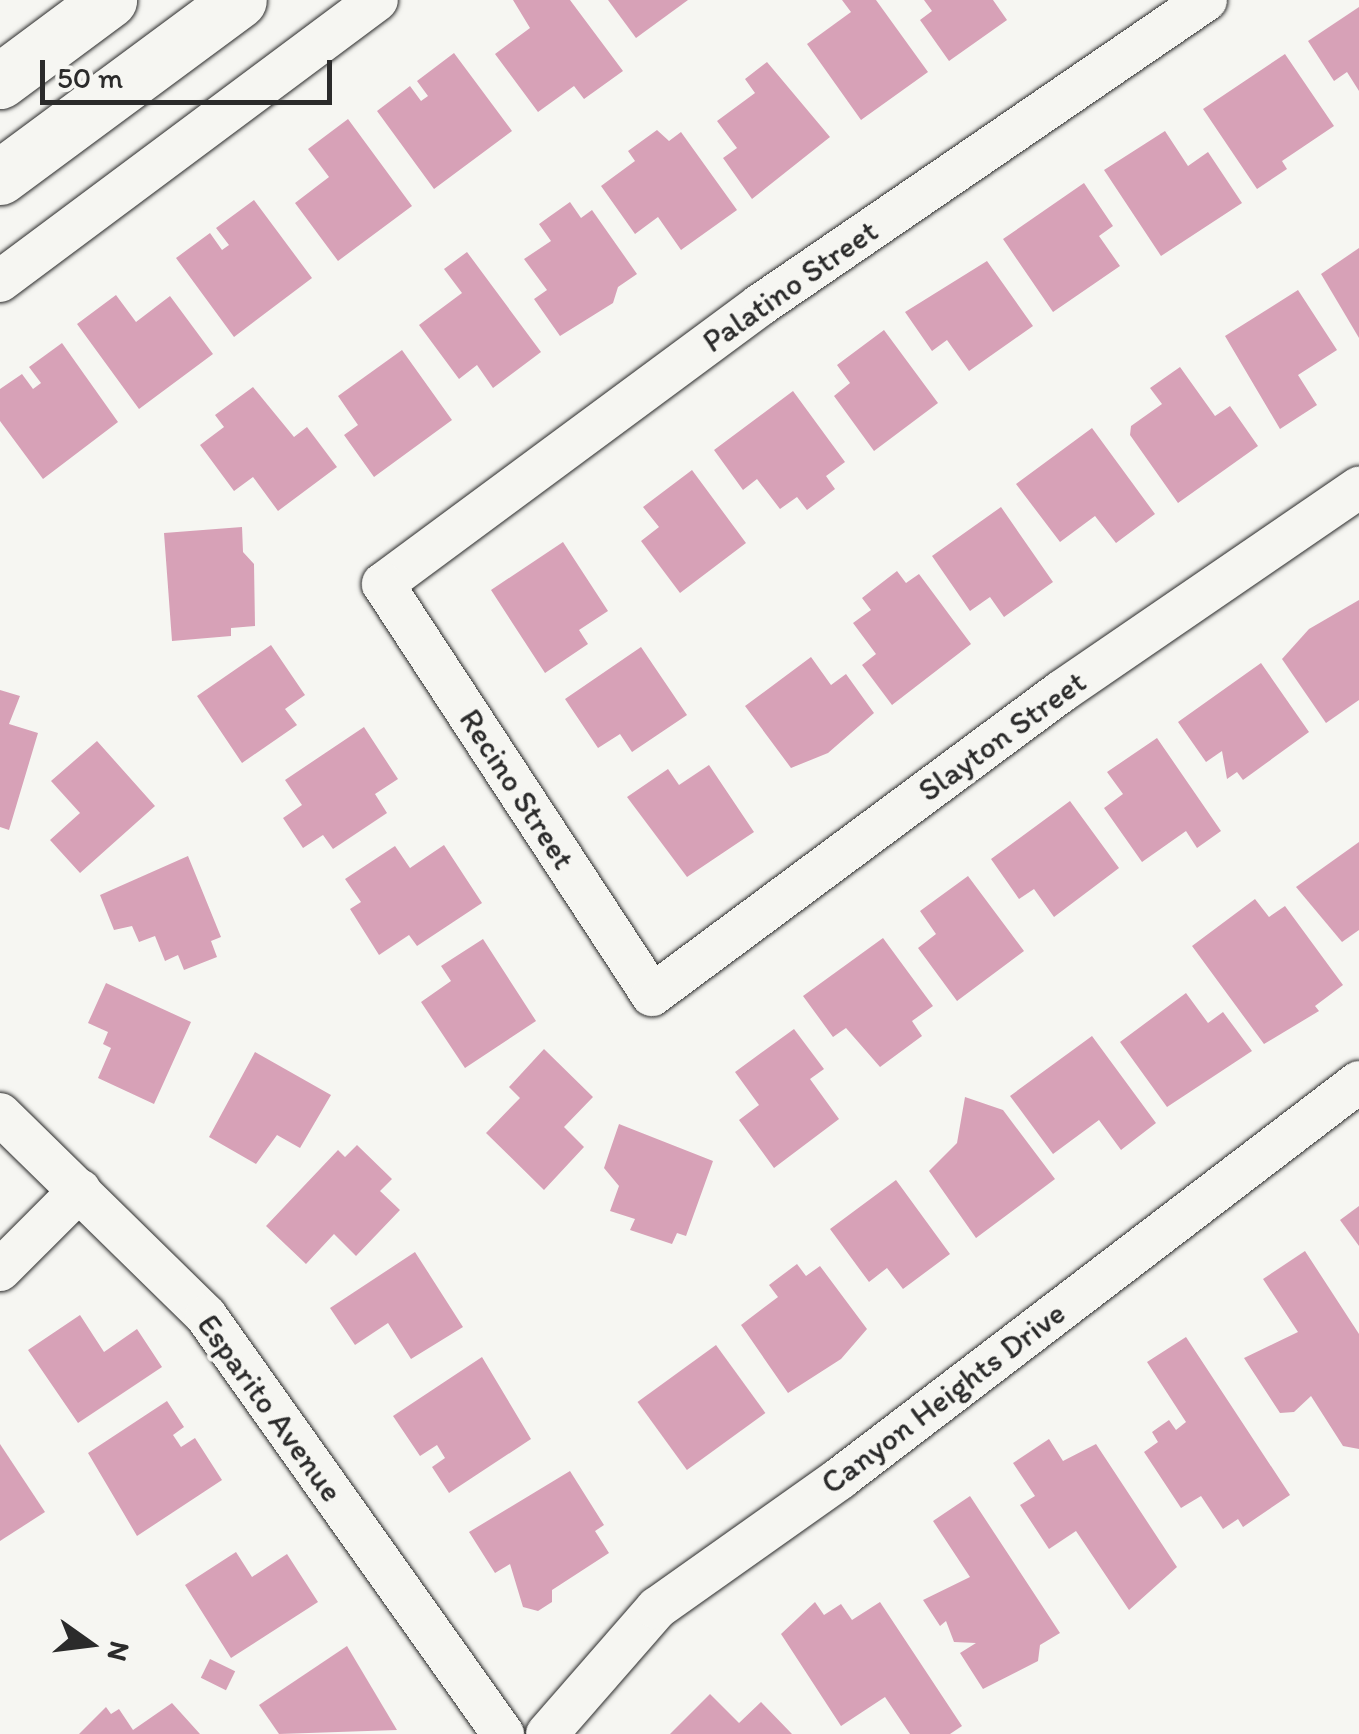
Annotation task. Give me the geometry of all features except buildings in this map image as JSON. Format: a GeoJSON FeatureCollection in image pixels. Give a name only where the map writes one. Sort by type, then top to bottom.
{"type":"FeatureCollection","features":[{"type":"Feature","properties":{"kind":"main road"},"geometry":{"type":"LineString","coordinates":[[0,81],[109,0]]}},
{"type":"Feature","properties":{"kind":"main road"},"geometry":{"type":"LineString","coordinates":[[0,177],[240,0]]}},
{"type":"Feature","properties":{"kind":"street"},"geometry":{"type":"LineString","coordinates":[[0,281],[378,0]]}},
{"type":"Feature","properties":{"kind":"street","name":"Palatino Street"},"geometry":{"type":"LineString","coordinates":[[383,584],[760,305],[1206,0]]}},
{"type":"Feature","properties":{"kind":"street","name":"Slayton Street"},"geometry":{"type":"LineString","coordinates":[[652,996],[1062,690],[1359,488]]}},
{"type":"Feature","properties":{"kind":"street","name":"Recino Street"},"geometry":{"type":"LineString","coordinates":[[383,584],[652,996]]}},
{"type":"Feature","properties":{"kind":"street","name":"Canyon Heights Drive"},"geometry":{"type":"LineString","coordinates":[[547,1734],[657,1608],[839,1479],[1359,1082]]}},
{"type":"Feature","properties":{"kind":"street","name":"Esparito Avenue"},"geometry":{"type":"LineString","coordinates":[[0,1114],[206,1316],[503,1734]]}},
{"type":"Feature","properties":{"kind":"street"},"geometry":{"type":"LineString","coordinates":[[0,1270],[80,1190]]}}]}
